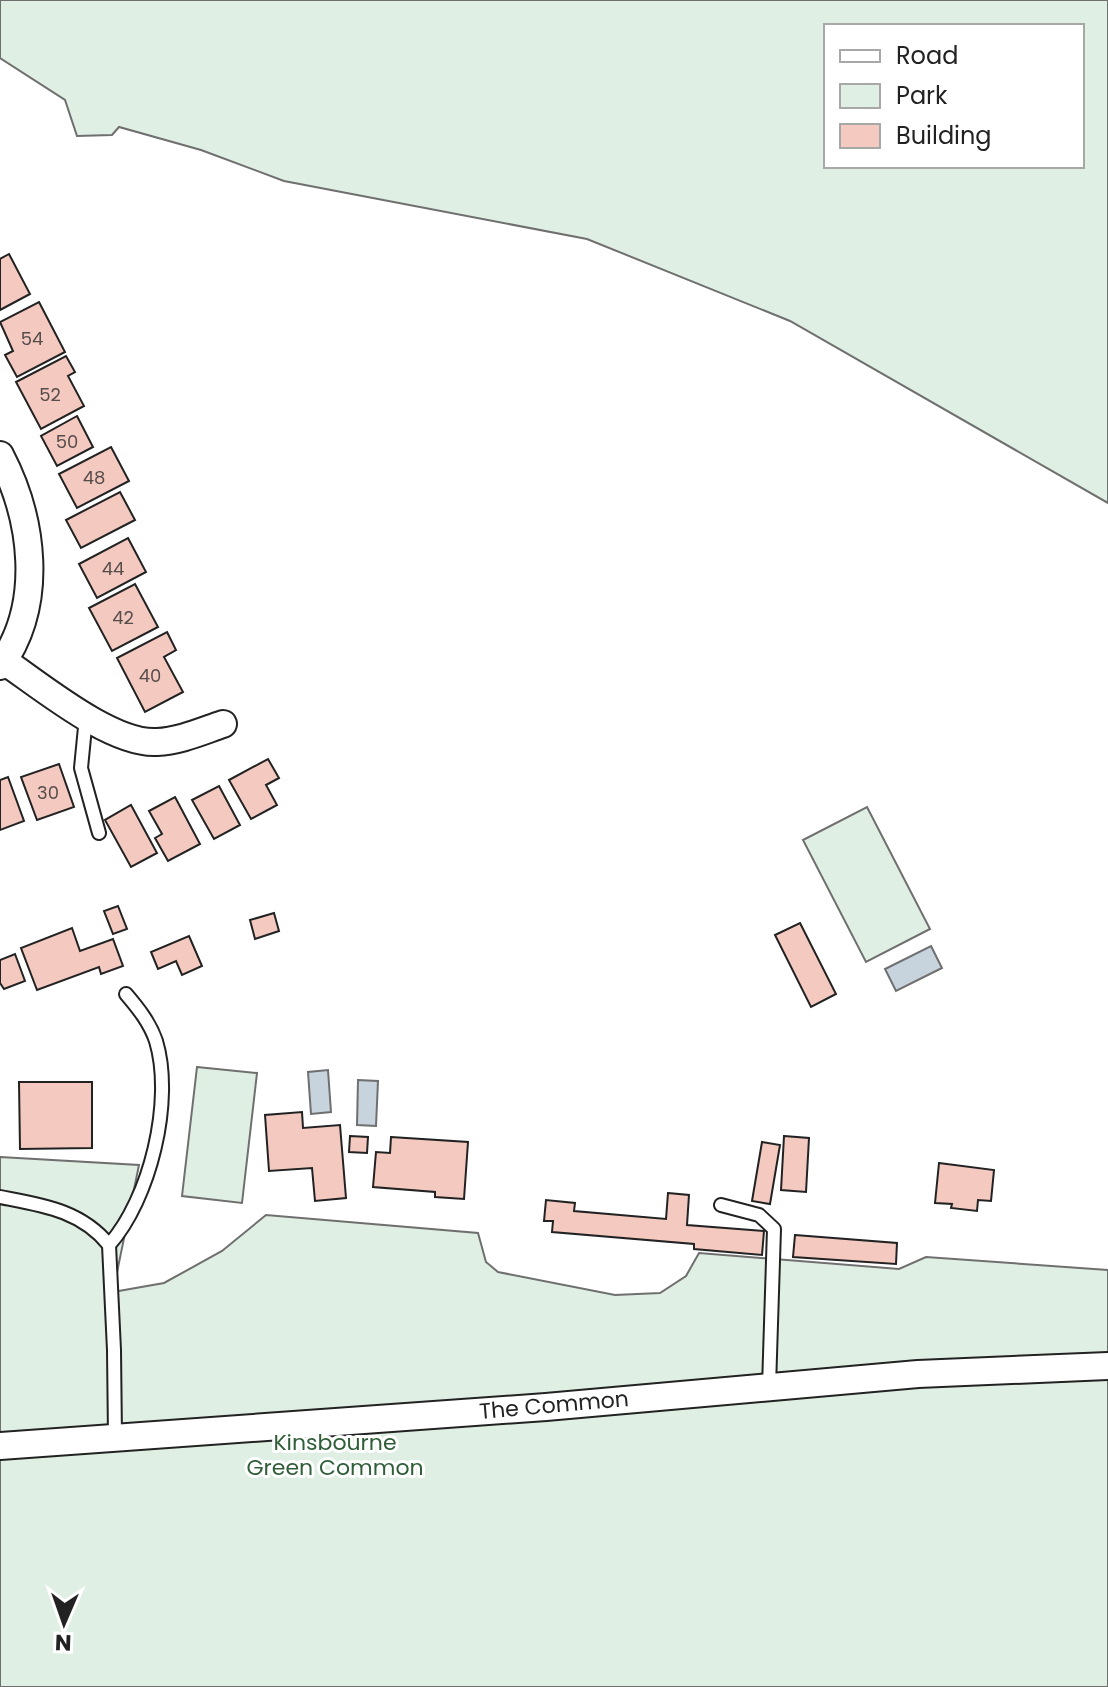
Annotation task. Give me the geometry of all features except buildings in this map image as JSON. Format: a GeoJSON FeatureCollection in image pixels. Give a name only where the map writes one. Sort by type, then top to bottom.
{"type":"FeatureCollection","features":[{"type":"Feature","properties":{"kind":"street"},"geometry":{"type":"LineString","coordinates":[[0,455],[14,481],[29,541],[29,575],[23,618],[2,663],[86,717],[133,740],[155,743],[182,738],[223,724]]}},
{"type":"Feature","properties":{"kind":"street","name":"The Common"},"geometry":{"type":"LineString","coordinates":[[0,1446],[546,1407],[918,1374],[1108,1366]]}},
{"type":"Feature","properties":{"kind":"lane"},"geometry":{"type":"LineString","coordinates":[[86,717],[81,768],[99,833]]}},
{"type":"Feature","properties":{"kind":"lane"},"geometry":{"type":"LineString","coordinates":[[109,1245],[122,1230],[140,1198],[157,1138],[162,1080],[156,1041],[145,1017],[126,994]]}},
{"type":"Feature","properties":{"kind":"lane"},"geometry":{"type":"LineString","coordinates":[[0,1197],[56,1208],[78,1217],[109,1245],[115,1437]]}},
{"type":"Feature","properties":{"kind":"lane"},"geometry":{"type":"LineString","coordinates":[[721,1205],[759,1215],[774,1229],[769,1387]]}},
{"type":"Feature","properties":{"kind":"green space"},"geometry":{"type":"Polygon","coordinates":[[[0,0],[1108,0],[1108,503],[790,321],[587,239],[284,181],[201,150],[119,127],[112,135],[77,136],[65,100],[0,58],[0,0]]]}},
{"type":"Feature","properties":{"kind":"green space"},"geometry":{"type":"Polygon","coordinates":[[[867,807],[930,929],[866,962],[803,840],[867,807]]]}},
{"type":"Feature","properties":{"kind":"green space"},"geometry":{"type":"Polygon","coordinates":[[[197,1067],[257,1073],[242,1203],[182,1196],[197,1067]]]}},
{"type":"Feature","properties":{"kind":"green space","name":"Kinsbourne Green Common"},"geometry":{"type":"Polygon","coordinates":[[[0,1157],[139,1165],[113,1292],[164,1283],[222,1251],[266,1215],[478,1233],[486,1262],[498,1272],[615,1295],[660,1293],[686,1276],[699,1253],[899,1269],[926,1257],[1108,1270],[1108,1687],[0,1687],[0,1157]]]}},
{"type":"Feature","properties":{"kind":"shaded area"},"geometry":{"type":"Polygon","coordinates":[[[931,946],[942,968],[896,991],[885,969],[931,946]]]}},
{"type":"Feature","properties":{"kind":"shaded area"},"geometry":{"type":"Polygon","coordinates":[[[328,1070],[331,1112],[311,1114],[308,1072],[328,1070]]]}},
{"type":"Feature","properties":{"kind":"shaded area"},"geometry":{"type":"Polygon","coordinates":[[[358,1080],[378,1081],[376,1126],[357,1125],[358,1080]]]}}]}
